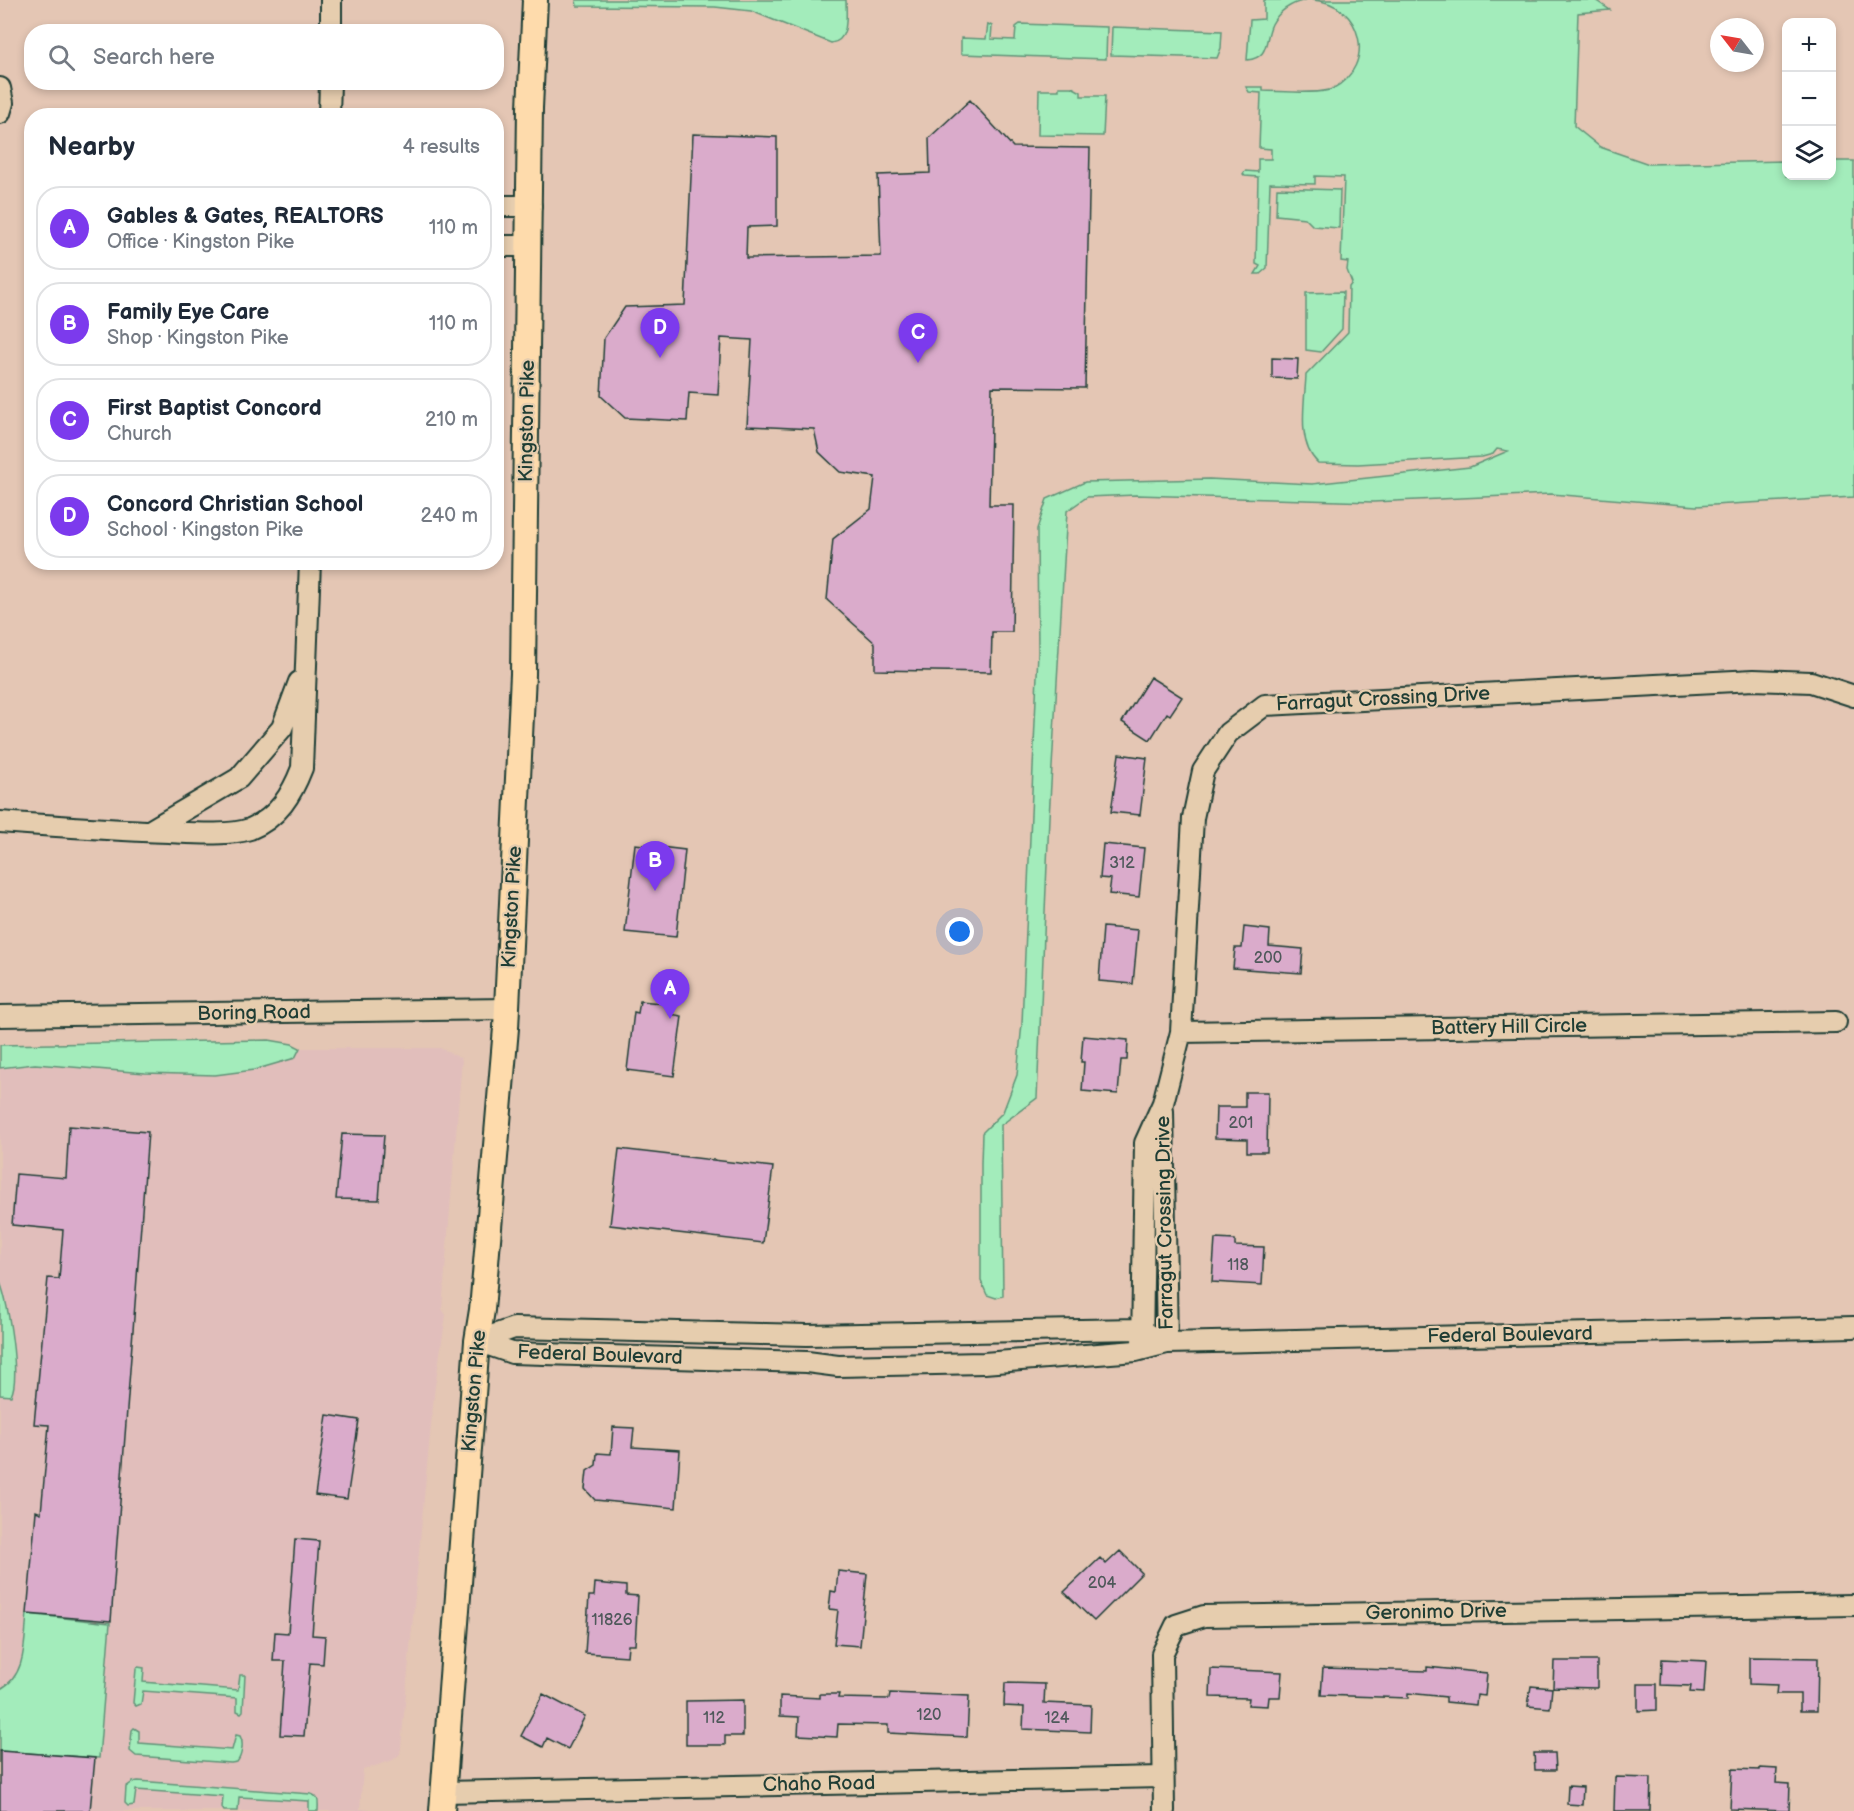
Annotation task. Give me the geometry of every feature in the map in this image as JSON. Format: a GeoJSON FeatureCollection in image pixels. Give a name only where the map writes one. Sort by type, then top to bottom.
{"type":"FeatureCollection","features":[{"type":"Feature","properties":{"kind":"main road","name":"Kingston Pike"},"geometry":{"type":"LineString","coordinates":[[442,1802],[477,1341],[482,1310],[507,1009],[523,674],[531,108],[535,0]]}},
{"type":"Feature","properties":{"kind":"street"},"geometry":{"type":"LineString","coordinates":[[331,24],[332,0]]}},
{"type":"Feature","properties":{"kind":"street"},"geometry":{"type":"LineString","coordinates":[[0,88],[3,103],[0,113]]}},
{"type":"Feature","properties":{"kind":"street"},"geometry":{"type":"LineString","coordinates":[[329,108],[330,90]]}},
{"type":"Feature","properties":{"kind":"street"},"geometry":{"type":"LineString","coordinates":[[504,206],[531,206]]}},
{"type":"Feature","properties":{"kind":"street"},"geometry":{"type":"LineString","coordinates":[[504,246],[530,246]]}},
{"type":"Feature","properties":{"kind":"street"},"geometry":{"type":"LineString","coordinates":[[0,822],[210,834],[250,829],[268,818],[283,805],[295,788],[302,768],[310,570]]}},
{"type":"Feature","properties":{"kind":"street"},"geometry":{"type":"LineString","coordinates":[[149,831],[239,778],[253,764],[282,728],[305,663]]}},
{"type":"Feature","properties":{"kind":"street","name":"Farragut Crossing Drive"},"geometry":{"type":"LineString","coordinates":[[1142,1340],[1145,1143],[1163,1103],[1181,1032],[1193,818],[1203,771],[1228,733],[1265,705],[1754,680],[1811,682],[1854,696]]}},
{"type":"Feature","properties":{"kind":"street","name":"Boring Road"},"geometry":{"type":"LineString","coordinates":[[0,1016],[507,1009]]}},
{"type":"Feature","properties":{"kind":"street","name":"Battery Hill Circle"},"geometry":{"type":"LineString","coordinates":[[1181,1032],[1836,1022]]}},
{"type":"Feature","properties":{"kind":"street","name":"Farragut Crossing Drive"},"geometry":{"type":"LineString","coordinates":[[1163,1103],[1167,1343]]}},
{"type":"Feature","properties":{"kind":"street"},"geometry":{"type":"LineString","coordinates":[[1144,1254],[1165,1253]]}},
{"type":"Feature","properties":{"kind":"street","name":"Federal Boulevard"},"geometry":{"type":"LineString","coordinates":[[477,1341],[512,1353],[807,1362],[838,1366],[984,1363],[1142,1340],[1167,1343],[1854,1327]]}},
{"type":"Feature","properties":{"kind":"street","name":"Federal Boulevard"},"geometry":{"type":"LineString","coordinates":[[477,1341],[514,1328],[807,1335],[1139,1329],[1142,1340]]}},
{"type":"Feature","properties":{"kind":"street","name":"Geronimo Drive"},"geometry":{"type":"LineString","coordinates":[[1162,1777],[1162,1654],[1176,1625],[1204,1616],[1854,1605]]}},
{"type":"Feature","properties":{"kind":"street"},"geometry":{"type":"LineString","coordinates":[[1162,1777],[1164,1811]]}},
{"type":"Feature","properties":{"kind":"street","name":"Chaho Road"},"geometry":{"type":"LineString","coordinates":[[442,1802],[1162,1777]]}},
{"type":"Feature","properties":{"kind":"shaded area"},"geometry":{"type":"Polygon","coordinates":[[[300,1048],[440,1048],[462,1059],[442,1309],[446,1315],[435,1386],[401,1747],[400,1754],[393,1760],[363,1770],[360,1809],[379,1811],[0,1811],[0,1068],[35,1064],[145,1073],[215,1075],[295,1058],[300,1048]]]}},
{"type":"Feature","properties":{"kind":"green space"},"geometry":{"type":"Polygon","coordinates":[[[576,0],[846,0],[846,26],[841,38],[831,43],[751,11],[715,7],[577,6],[576,0]]]}},
{"type":"Feature","properties":{"kind":"green space"},"geometry":{"type":"Polygon","coordinates":[[[1264,0],[1306,0],[1291,5],[1278,15],[1272,24],[1263,52],[1254,59],[1247,60],[1250,20],[1264,19],[1264,0]]]}},
{"type":"Feature","properties":{"kind":"green space"},"geometry":{"type":"Polygon","coordinates":[[[1313,0],[1595,0],[1610,10],[1578,13],[1574,126],[1600,147],[1649,164],[1782,161],[1782,180],[1836,180],[1836,161],[1854,161],[1854,497],[1696,506],[1551,494],[1373,502],[1136,495],[1087,497],[1067,511],[1049,818],[1037,1098],[1001,1125],[1003,1296],[996,1298],[987,1295],[981,1281],[982,1133],[1003,1112],[1017,1075],[1022,1023],[1038,652],[1037,529],[1047,499],[1085,482],[1209,479],[1312,484],[1470,467],[1508,451],[1497,449],[1493,454],[1482,457],[1358,464],[1318,463],[1311,455],[1307,445],[1303,422],[1306,375],[1348,332],[1349,287],[1352,283],[1347,270],[1348,262],[1341,261],[1344,177],[1315,176],[1315,184],[1270,183],[1267,268],[1260,274],[1255,274],[1260,266],[1256,264],[1258,177],[1243,174],[1245,171],[1258,172],[1258,159],[1271,159],[1271,149],[1259,148],[1261,93],[1249,92],[1246,87],[1263,87],[1263,91],[1326,91],[1346,79],[1355,66],[1359,52],[1358,37],[1353,23],[1343,12],[1330,4],[1313,0]]]}},
{"type":"Feature","properties":{"kind":"green space"},"geometry":{"type":"Polygon","coordinates":[[[988,24],[992,26],[991,39],[1015,40],[1016,27],[1020,24],[1107,27],[1106,59],[961,54],[961,38],[986,39],[988,24]]]}},
{"type":"Feature","properties":{"kind":"green space"},"geometry":{"type":"Polygon","coordinates":[[[1112,27],[1222,31],[1221,48],[1217,58],[1111,55],[1112,27]]]}},
{"type":"Feature","properties":{"kind":"green space"},"geometry":{"type":"Polygon","coordinates":[[[1059,87],[1072,87],[1081,92],[1081,96],[1105,96],[1103,136],[1038,135],[1039,90],[1059,90],[1059,87]]]}},
{"type":"Feature","properties":{"kind":"green space"},"geometry":{"type":"Polygon","coordinates":[[[1277,188],[1340,190],[1339,228],[1313,226],[1305,218],[1276,215],[1277,188]]]}},
{"type":"Feature","properties":{"kind":"green space"},"geometry":{"type":"Polygon","coordinates":[[[1343,292],[1342,329],[1321,352],[1306,350],[1306,293],[1343,292]]]}},
{"type":"Feature","properties":{"kind":"green space"},"geometry":{"type":"Polygon","coordinates":[[[269,1040],[292,1044],[300,1048],[295,1058],[254,1070],[215,1075],[145,1073],[35,1064],[0,1068],[0,1045],[269,1040]]]}},
{"type":"Feature","properties":{"kind":"green space"},"geometry":{"type":"Polygon","coordinates":[[[0,1282],[10,1322],[14,1357],[14,1387],[11,1396],[0,1395],[0,1282]]]}},
{"type":"Feature","properties":{"kind":"green space"},"geometry":{"type":"Polygon","coordinates":[[[27,1614],[110,1623],[99,1758],[0,1751],[0,1689],[9,1683],[20,1666],[27,1614]]]}},
{"type":"Feature","properties":{"kind":"green space"},"geometry":{"type":"Polygon","coordinates":[[[138,1667],[144,1668],[143,1682],[238,1690],[240,1675],[245,1675],[243,1711],[241,1713],[237,1711],[237,1698],[143,1691],[141,1704],[136,1706],[133,1703],[138,1667]]]}},
{"type":"Feature","properties":{"kind":"green space"},"geometry":{"type":"Polygon","coordinates":[[[134,1728],[139,1731],[139,1743],[232,1750],[236,1735],[241,1739],[241,1753],[237,1762],[231,1763],[136,1756],[130,1751],[134,1728]]]}},
{"type":"Feature","properties":{"kind":"green space"},"geometry":{"type":"Polygon","coordinates":[[[138,1781],[311,1794],[317,1799],[318,1811],[309,1811],[309,1801],[239,1797],[238,1811],[224,1811],[223,1796],[136,1790],[134,1805],[128,1806],[125,1803],[126,1787],[138,1781]]]}},
{"type":"Feature","properties":{"kind":"building"},"geometry":{"type":"Polygon","coordinates":[[[970,100],[1013,147],[1090,148],[1085,388],[992,387],[989,505],[1014,505],[1012,632],[992,632],[991,672],[875,670],[875,643],[827,600],[833,539],[871,509],[875,477],[840,472],[819,452],[814,429],[747,426],[752,340],[721,338],[718,395],[689,393],[687,421],[625,418],[601,396],[604,338],[625,307],[685,305],[693,134],[777,137],[777,226],[747,227],[746,258],[881,256],[878,175],[930,173],[929,138],[970,100]]]}},
{"type":"Feature","properties":{"kind":"building"},"geometry":{"type":"Polygon","coordinates":[[[1272,358],[1298,359],[1297,379],[1272,378],[1272,358]]]}},
{"type":"Feature","properties":{"kind":"building"},"geometry":{"type":"Polygon","coordinates":[[[1150,677],[1182,697],[1170,715],[1167,713],[1150,740],[1122,722],[1150,677]]]}},
{"type":"Feature","properties":{"kind":"building"},"geometry":{"type":"Polygon","coordinates":[[[1119,754],[1147,758],[1140,815],[1111,812],[1119,754]]]}},
{"type":"Feature","properties":{"kind":"building"},"geometry":{"type":"Polygon","coordinates":[[[635,844],[685,850],[676,937],[625,932],[635,844]]]}},
{"type":"Feature","properties":{"kind":"building"},"geometry":{"type":"Polygon","coordinates":[[[1103,844],[1144,848],[1139,897],[1109,894],[1111,879],[1100,878],[1103,844]]]}},
{"type":"Feature","properties":{"kind":"building"},"geometry":{"type":"Polygon","coordinates":[[[1103,927],[1138,930],[1133,984],[1099,981],[1103,927]]]}},
{"type":"Feature","properties":{"kind":"building"},"geometry":{"type":"Polygon","coordinates":[[[1244,927],[1270,930],[1269,946],[1303,949],[1301,973],[1233,968],[1235,948],[1242,948],[1244,927]]]}},
{"type":"Feature","properties":{"kind":"building"},"geometry":{"type":"Polygon","coordinates":[[[640,1001],[671,1004],[670,1014],[682,1016],[674,1076],[627,1070],[634,1012],[638,1013],[640,1001]]]}},
{"type":"Feature","properties":{"kind":"building"},"geometry":{"type":"Polygon","coordinates":[[[1083,1036],[1128,1040],[1127,1060],[1121,1060],[1118,1094],[1082,1091],[1083,1036]]]}},
{"type":"Feature","properties":{"kind":"building"},"geometry":{"type":"Polygon","coordinates":[[[1245,1092],[1268,1092],[1267,1152],[1247,1152],[1247,1139],[1215,1138],[1216,1107],[1245,1107],[1245,1092]]]}},
{"type":"Feature","properties":{"kind":"building"},"geometry":{"type":"Polygon","coordinates":[[[69,1126],[148,1132],[111,1621],[27,1614],[36,1511],[41,1513],[49,1425],[34,1424],[48,1278],[59,1279],[63,1230],[12,1225],[16,1174],[66,1178],[69,1126]]]}},
{"type":"Feature","properties":{"kind":"building"},"geometry":{"type":"Polygon","coordinates":[[[342,1134],[384,1135],[379,1200],[336,1199],[342,1134]]]}},
{"type":"Feature","properties":{"kind":"building"},"geometry":{"type":"Polygon","coordinates":[[[619,1149],[773,1167],[763,1243],[610,1225],[619,1149]]]}},
{"type":"Feature","properties":{"kind":"building"},"geometry":{"type":"Polygon","coordinates":[[[1215,1239],[1235,1240],[1235,1246],[1264,1247],[1262,1285],[1212,1282],[1215,1239]]]}},
{"type":"Feature","properties":{"kind":"building"},"geometry":{"type":"Polygon","coordinates":[[[327,1415],[359,1420],[347,1499],[315,1495],[327,1415]]]}},
{"type":"Feature","properties":{"kind":"building"},"geometry":{"type":"Polygon","coordinates":[[[613,1427],[634,1428],[632,1447],[680,1450],[676,1508],[595,1500],[585,1489],[587,1471],[596,1465],[597,1453],[611,1454],[613,1427]]]}},
{"type":"Feature","properties":{"kind":"building"},"geometry":{"type":"Polygon","coordinates":[[[295,1539],[319,1541],[312,1635],[325,1636],[323,1664],[310,1663],[304,1736],[280,1735],[285,1661],[273,1661],[275,1632],[288,1633],[295,1539]]]}},
{"type":"Feature","properties":{"kind":"building"},"geometry":{"type":"Polygon","coordinates":[[[1120,1551],[1142,1573],[1094,1621],[1064,1592],[1100,1558],[1106,1564],[1120,1551]]]}},
{"type":"Feature","properties":{"kind":"building"},"geometry":{"type":"Polygon","coordinates":[[[838,1571],[867,1574],[860,1646],[834,1644],[838,1610],[829,1609],[831,1591],[836,1592],[838,1571]]]}},
{"type":"Feature","properties":{"kind":"building"},"geometry":{"type":"Polygon","coordinates":[[[595,1583],[626,1586],[626,1595],[638,1596],[635,1645],[628,1645],[627,1656],[585,1653],[589,1596],[594,1596],[595,1583]]]}},
{"type":"Feature","properties":{"kind":"building"},"geometry":{"type":"Polygon","coordinates":[[[1749,1657],[1818,1658],[1817,1711],[1800,1711],[1800,1694],[1776,1694],[1777,1685],[1749,1684],[1749,1657]]]}},
{"type":"Feature","properties":{"kind":"building"},"geometry":{"type":"Polygon","coordinates":[[[1662,1659],[1706,1661],[1704,1693],[1690,1692],[1691,1686],[1661,1685],[1662,1659]]]}},
{"type":"Feature","properties":{"kind":"building"},"geometry":{"type":"Polygon","coordinates":[[[1554,1661],[1597,1661],[1597,1688],[1553,1687],[1554,1661]]]}},
{"type":"Feature","properties":{"kind":"building"},"geometry":{"type":"Polygon","coordinates":[[[1427,1667],[1487,1673],[1485,1696],[1477,1695],[1476,1705],[1446,1702],[1446,1697],[1408,1693],[1408,1698],[1321,1695],[1323,1668],[1427,1671],[1427,1667]]]}},
{"type":"Feature","properties":{"kind":"building"},"geometry":{"type":"Polygon","coordinates":[[[1211,1669],[1282,1672],[1280,1697],[1269,1697],[1268,1706],[1248,1705],[1249,1698],[1210,1697],[1211,1669]]]}},
{"type":"Feature","properties":{"kind":"building"},"geometry":{"type":"Polygon","coordinates":[[[1005,1683],[1045,1684],[1044,1703],[1091,1705],[1090,1732],[1023,1729],[1024,1707],[1004,1706],[1005,1683]]]}},
{"type":"Feature","properties":{"kind":"building"},"geometry":{"type":"Polygon","coordinates":[[[1638,1684],[1657,1684],[1657,1710],[1638,1711],[1638,1684]]]}},
{"type":"Feature","properties":{"kind":"building"},"geometry":{"type":"Polygon","coordinates":[[[1531,1686],[1552,1688],[1550,1708],[1528,1706],[1531,1686]]]}},
{"type":"Feature","properties":{"kind":"building"},"geometry":{"type":"Polygon","coordinates":[[[890,1693],[969,1696],[967,1737],[888,1733],[888,1725],[838,1724],[837,1737],[798,1735],[799,1717],[780,1716],[780,1696],[820,1698],[820,1694],[839,1694],[838,1698],[889,1699],[890,1693]]]}},
{"type":"Feature","properties":{"kind":"building"},"geometry":{"type":"Polygon","coordinates":[[[543,1694],[585,1716],[568,1749],[547,1738],[543,1747],[521,1736],[543,1694]]]}},
{"type":"Feature","properties":{"kind":"building"},"geometry":{"type":"Polygon","coordinates":[[[743,1700],[743,1736],[725,1736],[725,1745],[686,1745],[686,1701],[743,1700]]]}},
{"type":"Feature","properties":{"kind":"building"},"geometry":{"type":"Polygon","coordinates":[[[0,1751],[95,1758],[90,1811],[0,1811],[0,1751]]]}},
{"type":"Feature","properties":{"kind":"building"},"geometry":{"type":"Polygon","coordinates":[[[1534,1753],[1555,1753],[1556,1770],[1535,1770],[1534,1753]]]}},
{"type":"Feature","properties":{"kind":"building"},"geometry":{"type":"Polygon","coordinates":[[[1760,1768],[1777,1769],[1776,1783],[1790,1784],[1789,1811],[1730,1809],[1732,1769],[1760,1770],[1760,1768]]]}},
{"type":"Feature","properties":{"kind":"building"},"geometry":{"type":"Polygon","coordinates":[[[1615,1777],[1651,1778],[1650,1811],[1614,1811],[1615,1777]]]}},
{"type":"Feature","properties":{"kind":"building"},"geometry":{"type":"Polygon","coordinates":[[[1568,1786],[1583,1787],[1582,1805],[1567,1804],[1568,1786]]]}},
{"type":"Feature","properties":{"kind":"place","name":"Concord Christian School"},"geometry":{"type":"Point","coordinates":[660,358]}},
{"type":"Feature","properties":{"kind":"place","name":"First Baptist Concord"},"geometry":{"type":"Point","coordinates":[918,363]}},
{"type":"Feature","properties":{"kind":"place","name":"Family Eye Care"},"geometry":{"type":"Point","coordinates":[655,891]}},
{"type":"Feature","properties":{"kind":"place","name":"Gables & Gates, REALTORS"},"geometry":{"type":"Point","coordinates":[670,1019]}}]}
